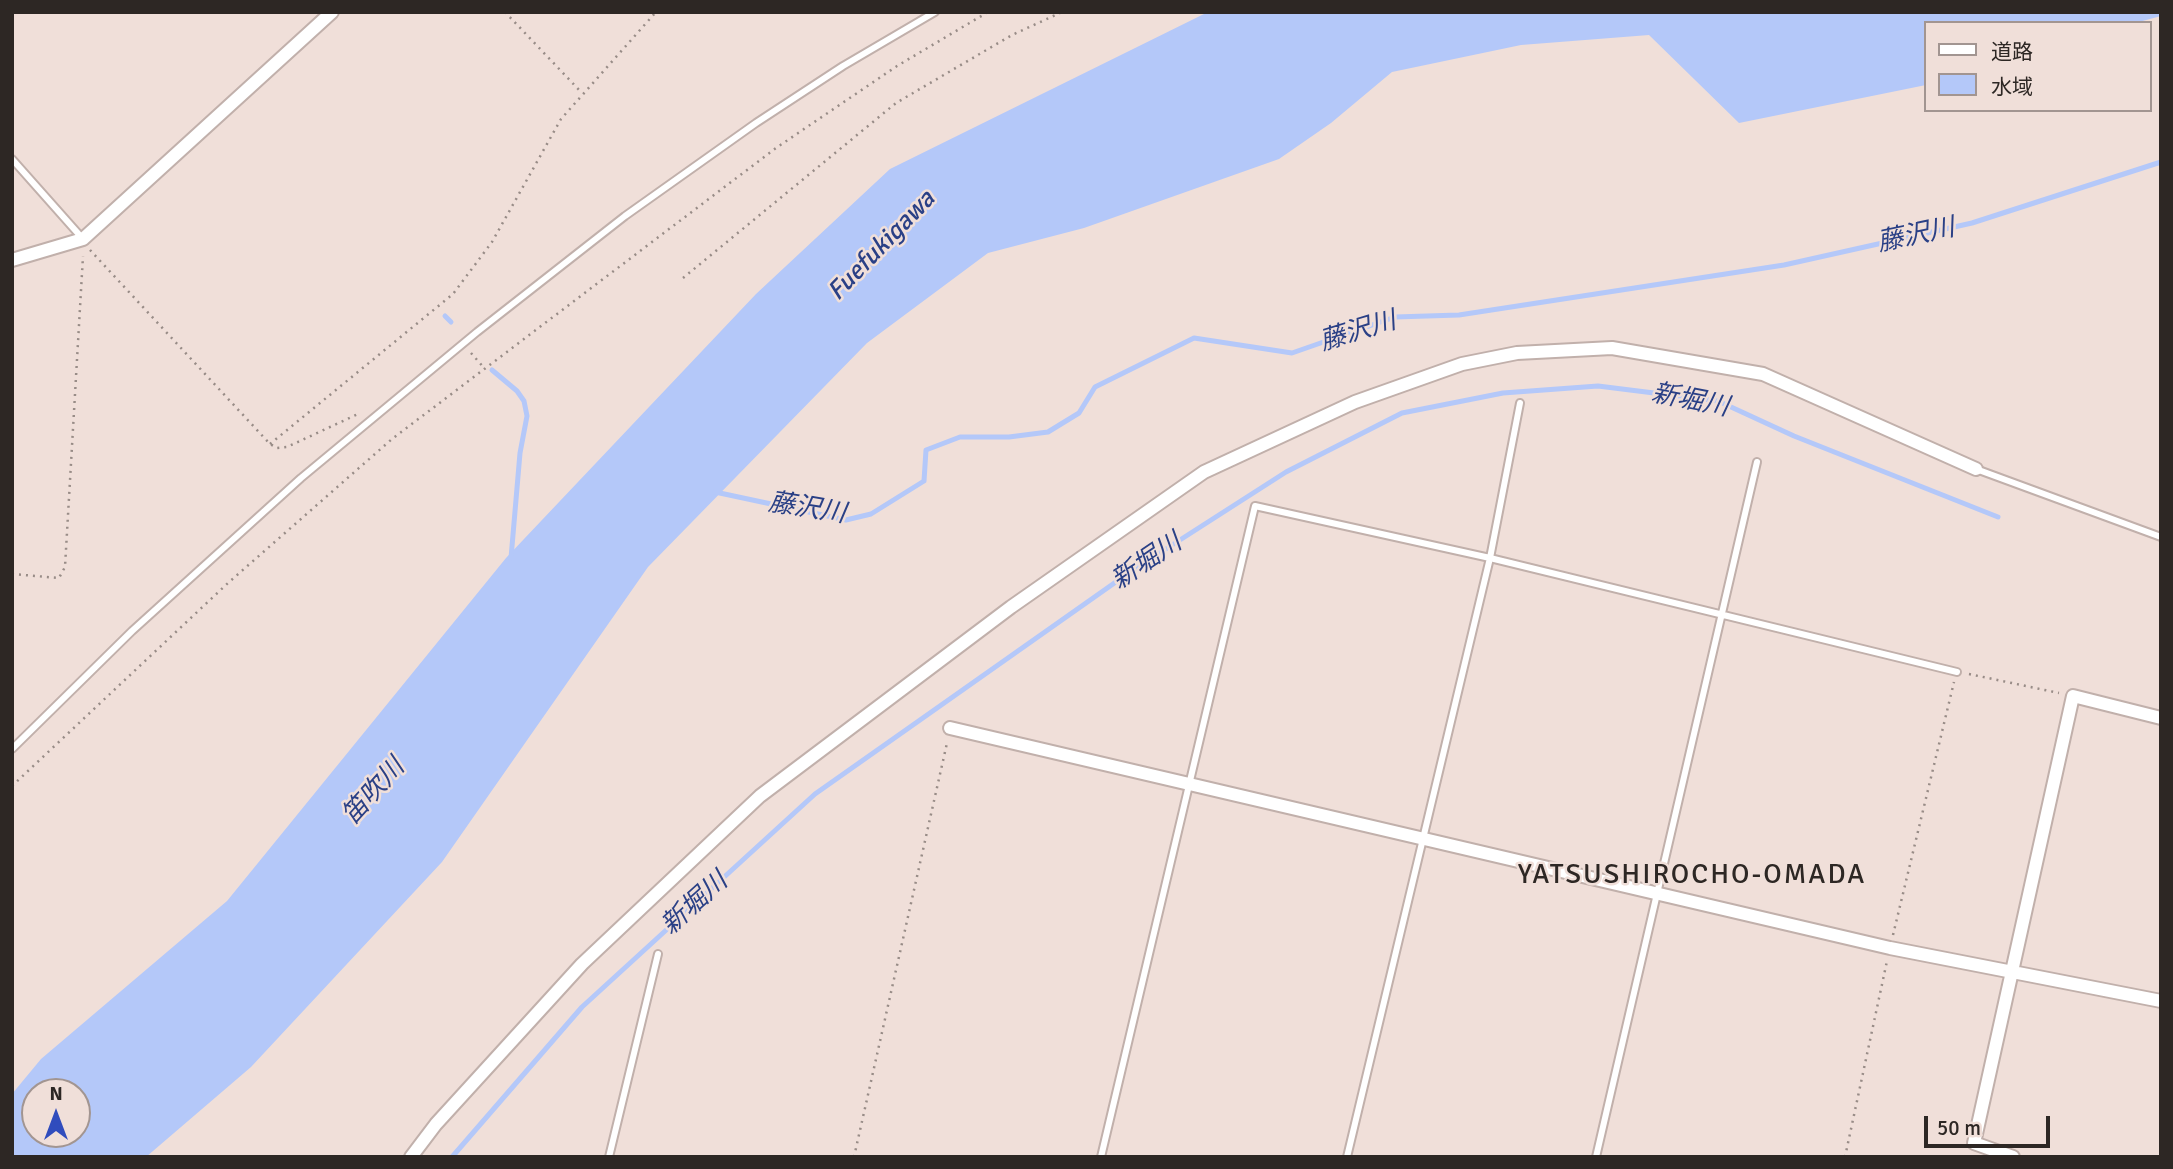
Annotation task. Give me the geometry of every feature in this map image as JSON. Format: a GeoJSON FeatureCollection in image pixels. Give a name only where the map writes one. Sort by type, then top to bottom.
{"type":"FeatureCollection","features":[{"type":"Feature","properties":{"kind":"street"},"geometry":{"type":"LineString","coordinates":[[12,260],[83,239],[332,12]]}},
{"type":"Feature","properties":{"kind":"street"},"geometry":{"type":"LineString","coordinates":[[411,1157],[436,1124],[582,964],[760,796],[1012,607],[1204,472],[1355,402],[1462,364],[1517,353],[1612,348],[1763,374],[1976,469]]}},
{"type":"Feature","properties":{"kind":"street"},"geometry":{"type":"LineString","coordinates":[[2013,1157],[1974,1143],[2073,696],[2161,718]]}},
{"type":"Feature","properties":{"kind":"street"},"geometry":{"type":"LineString","coordinates":[[950,728],[1890,948],[2161,1000]]}},
{"type":"Feature","properties":{"kind":"lane"},"geometry":{"type":"LineString","coordinates":[[12,749],[131,631],[301,478],[477,332],[625,216],[843,66],[936,12]]}},
{"type":"Feature","properties":{"kind":"lane"},"geometry":{"type":"LineString","coordinates":[[12,159],[83,239]]}},
{"type":"Feature","properties":{"kind":"lane"},"geometry":{"type":"LineString","coordinates":[[1347,1157],[1490,558],[1520,402]]}},
{"type":"Feature","properties":{"kind":"lane"},"geometry":{"type":"LineString","coordinates":[[1596,1157],[1757,462]]}},
{"type":"Feature","properties":{"kind":"lane"},"geometry":{"type":"LineString","coordinates":[[1976,469],[2161,537]]}},
{"type":"Feature","properties":{"kind":"lane"},"geometry":{"type":"LineString","coordinates":[[1101,1157],[1255,506],[1490,558],[1957,671]]}},
{"type":"Feature","properties":{"kind":"lane"},"geometry":{"type":"LineString","coordinates":[[609,1157],[658,954]]}},
{"type":"Feature","properties":{"kind":"path"},"geometry":{"type":"LineString","coordinates":[[505,12],[582,94]]}},
{"type":"Feature","properties":{"kind":"path"},"geometry":{"type":"LineString","coordinates":[[270,444],[453,294],[492,242],[550,135],[582,94],[594,85],[656,12]]}},
{"type":"Feature","properties":{"kind":"path"},"geometry":{"type":"LineString","coordinates":[[12,786],[316,504],[392,439],[776,148],[897,66],[988,12]]}},
{"type":"Feature","properties":{"kind":"path"},"geometry":{"type":"LineString","coordinates":[[683,278],[896,103],[1012,35],[1062,12]]}},
{"type":"Feature","properties":{"kind":"path"},"geometry":{"type":"LineString","coordinates":[[12,574],[59,578],[65,567],[84,244],[270,444],[277,448],[287,447],[365,411],[381,413]]}},
{"type":"Feature","properties":{"kind":"path"},"geometry":{"type":"LineString","coordinates":[[466,348],[485,370]]}},
{"type":"Feature","properties":{"kind":"path"},"geometry":{"type":"LineString","coordinates":[[1845,1157],[1890,948],[1957,671],[2073,696]]}},
{"type":"Feature","properties":{"kind":"path"},"geometry":{"type":"LineString","coordinates":[[854,1157],[950,728]]}},
{"type":"Feature","properties":{"kind":"water"},"geometry":{"type":"Polygon","coordinates":[[[1208,12],[2161,12],[2161,16],[2142,21],[1924,21],[1924,85],[1739,123],[1649,35],[1521,45],[1392,72],[1331,123],[1279,159],[1084,228],[988,253],[867,343],[648,567],[442,862],[251,1067],[146,1157],[12,1157],[12,1094],[21,1083],[21,1148],[91,1148],[91,1078],[25,1078],[41,1059],[227,901],[506,558],[756,294],[890,169],[1208,12]]]}},
{"type":"Feature","properties":{"kind":"waterway","name":"藤沢川"},"geometry":{"type":"LineString","coordinates":[[715,492],[846,520],[871,514],[924,481],[926,450],[960,437],[1009,437],[1048,432],[1079,413],[1095,387],[1194,338],[1292,353],[1395,317],[1459,315],[1784,265],[1972,223],[2161,162]]}},
{"type":"Feature","properties":{"kind":"waterway"},"geometry":{"type":"LineString","coordinates":[[445,316],[451,322]]}},
{"type":"Feature","properties":{"kind":"waterway"},"geometry":{"type":"LineString","coordinates":[[492,370],[517,391],[524,401],[527,416],[520,453],[511,558]]}},
{"type":"Feature","properties":{"kind":"waterway","name":"新堀川"},"geometry":{"type":"LineString","coordinates":[[452,1157],[582,1007],[815,794],[1130,572],[1286,472],[1402,413],[1503,393],[1598,386],[1718,401],[1794,436],[1998,517]]}},
{"type":"Feature","properties":{"kind":"district","name":"YATSUSHIROCHO-OMADA"},"geometry":{"type":"Point","coordinates":[1692,876]}},
{"type":"Feature","properties":{"kind":"water label","name":"Fuefukigawa"},"geometry":{"type":"Point","coordinates":[882,246]}},
{"type":"Feature","properties":{"kind":"water label","name":"笛吹川"},"geometry":{"type":"Point","coordinates":[374,792]}}]}
